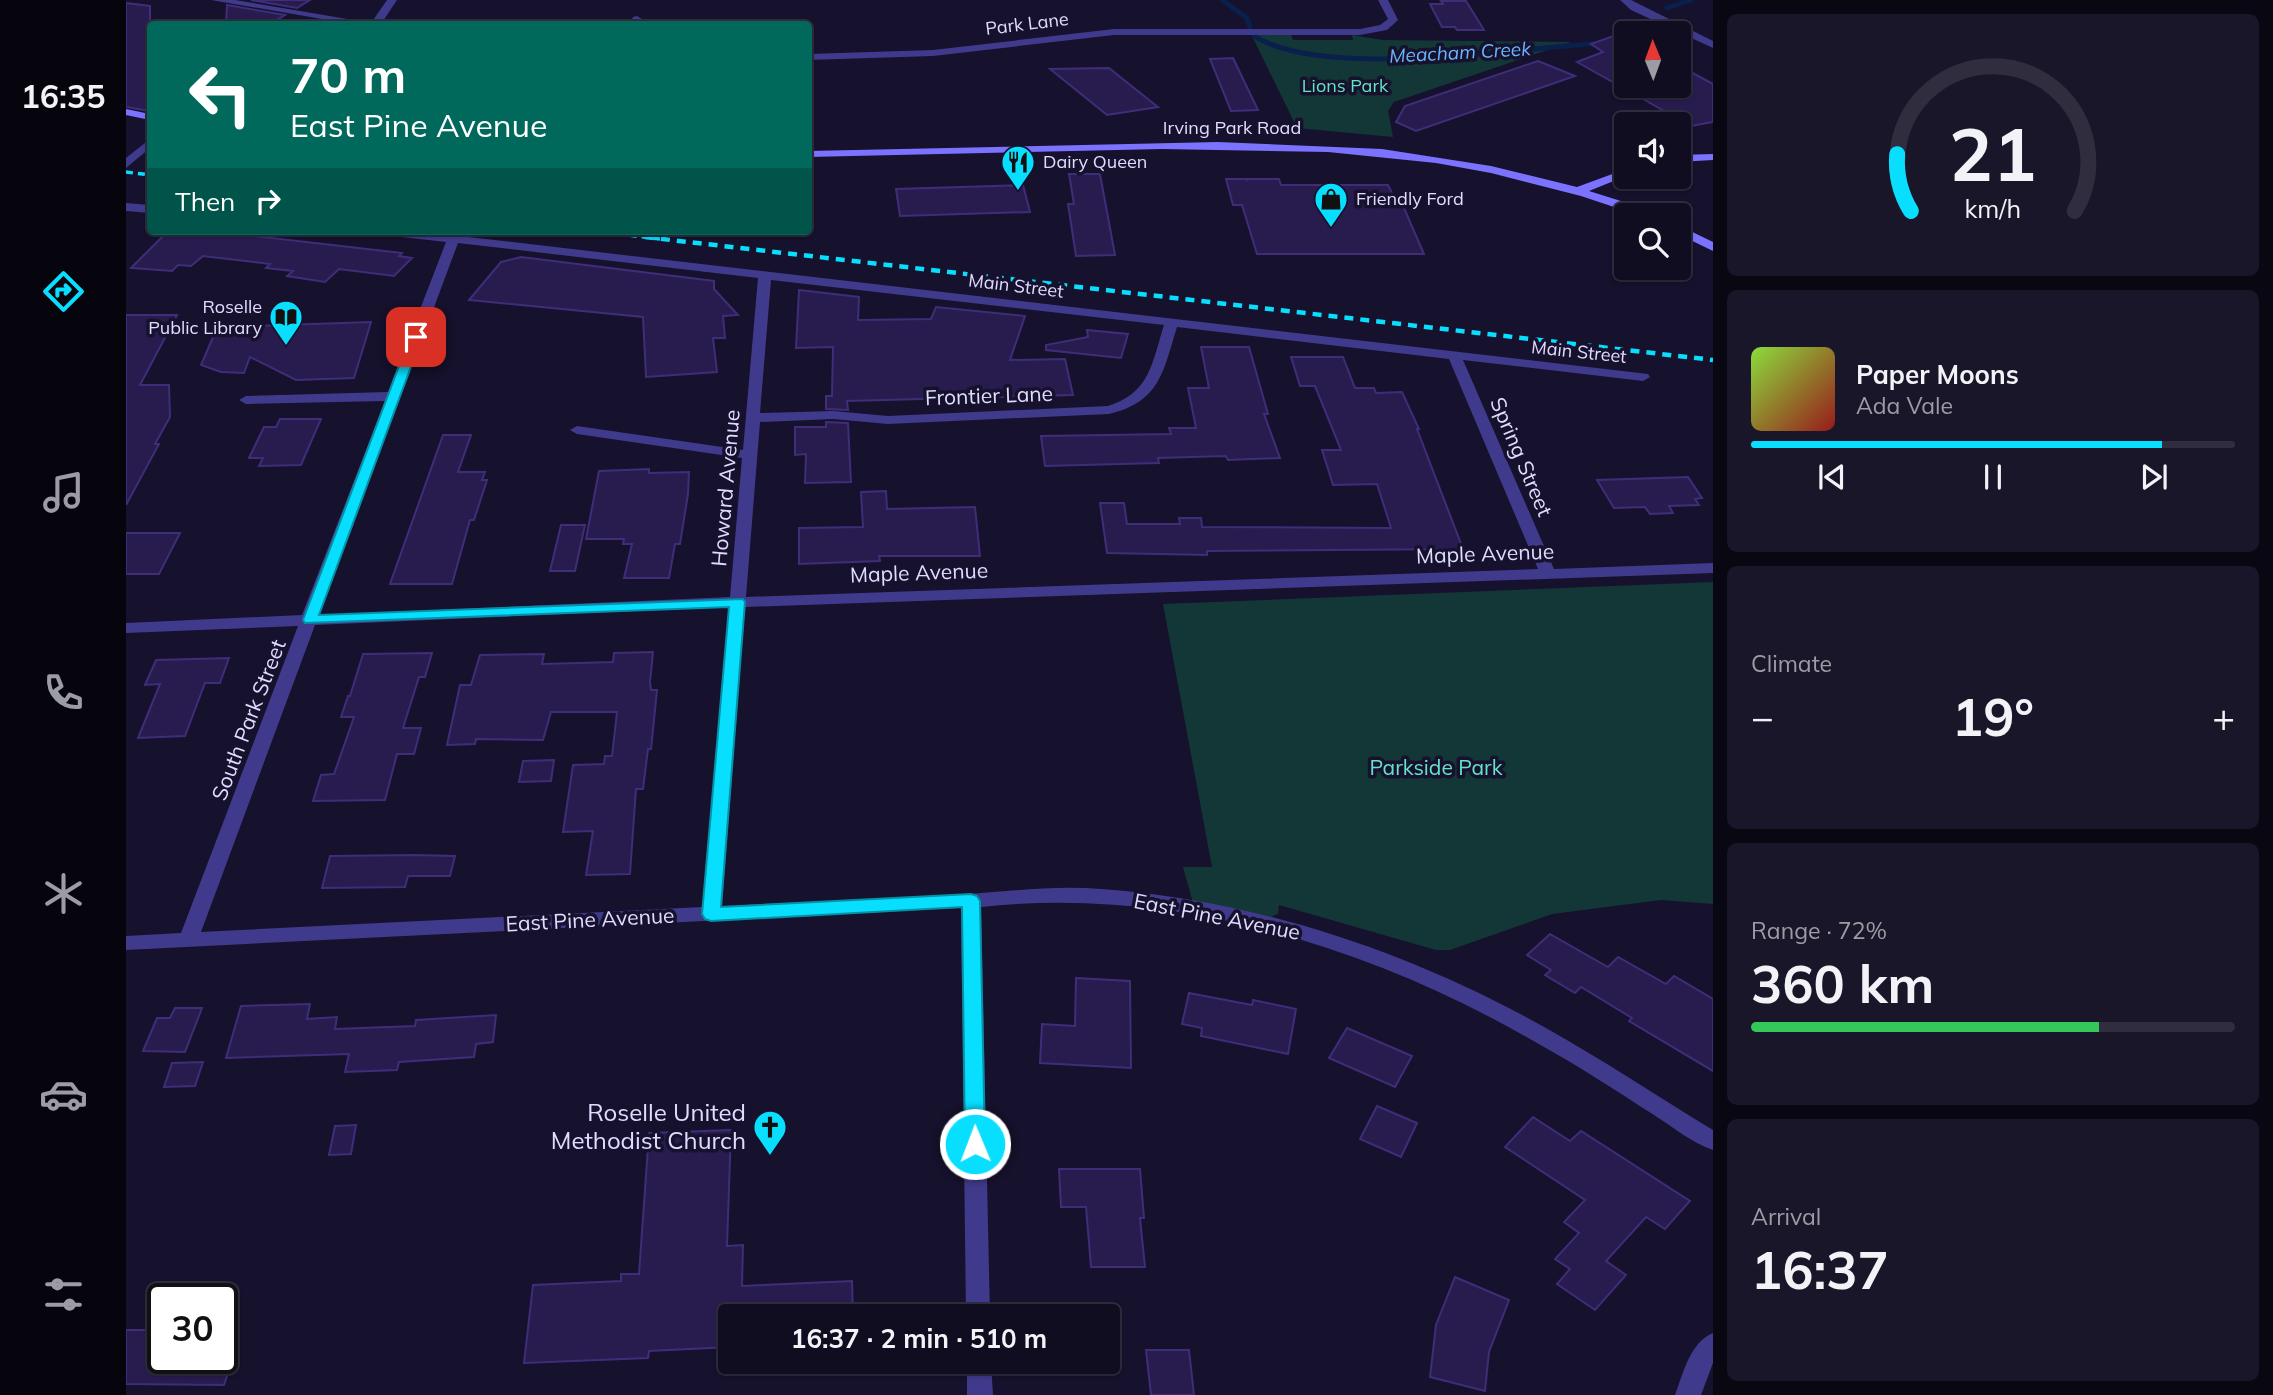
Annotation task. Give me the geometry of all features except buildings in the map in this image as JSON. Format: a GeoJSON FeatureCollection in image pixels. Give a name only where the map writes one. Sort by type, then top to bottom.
{"type":"FeatureCollection","features":[{"type":"Feature","properties":{"kind":"main road"},"geometry":{"type":"LineString","coordinates":[[126,112],[147,116]]}},
{"type":"Feature","properties":{"kind":"main road","name":"Irving Park Road"},"geometry":{"type":"LineString","coordinates":[[812,154],[1283,144],[1353,148],[1441,159],[1512,174],[1614,203]]}},
{"type":"Feature","properties":{"kind":"main road"},"geometry":{"type":"LineString","coordinates":[[1691,158],[1713,157]]}},
{"type":"Feature","properties":{"kind":"main road"},"geometry":{"type":"LineString","coordinates":[[1578,191],[1614,177]]}},
{"type":"Feature","properties":{"kind":"main road"},"geometry":{"type":"LineString","coordinates":[[1691,236],[1713,247]]}},
{"type":"Feature","properties":{"kind":"street"},"geometry":{"type":"LineString","coordinates":[[216,0],[348,21]]}},
{"type":"Feature","properties":{"kind":"street"},"geometry":{"type":"LineString","coordinates":[[378,21],[393,0]]}},
{"type":"Feature","properties":{"kind":"street","name":"Park Lane"},"geometry":{"type":"LineString","coordinates":[[812,57],[933,53],[1114,32],[1360,32],[1383,28],[1393,20],[1383,0]]}},
{"type":"Feature","properties":{"kind":"street"},"geometry":{"type":"LineString","coordinates":[[1625,0],[1635,8],[1713,45]]}},
{"type":"Feature","properties":{"kind":"street"},"geometry":{"type":"LineString","coordinates":[[126,164],[147,145]]}},
{"type":"Feature","properties":{"kind":"street"},"geometry":{"type":"LineString","coordinates":[[126,207],[147,209]]}},
{"type":"Feature","properties":{"kind":"street","name":"Main Street"},"geometry":{"type":"LineString","coordinates":[[454,235],[1643,377]]}},
{"type":"Feature","properties":{"kind":"street","name":"South Park Street"},"geometry":{"type":"LineString","coordinates":[[188,940],[454,235]]}},
{"type":"Feature","properties":{"kind":"street","name":"Howard Avenue"},"geometry":{"type":"LineString","coordinates":[[711,914],[765,274]]}},
{"type":"Feature","properties":{"kind":"street","name":"Frontier Lane"},"geometry":{"type":"LineString","coordinates":[[753,418],[833,415],[888,420],[1113,410],[1135,402],[1148,391],[1172,321]]}},
{"type":"Feature","properties":{"kind":"street","name":"Spring Street"},"geometry":{"type":"LineString","coordinates":[[1454,355],[1549,575]]}},
{"type":"Feature","properties":{"kind":"street"},"geometry":{"type":"LineString","coordinates":[[246,400],[394,396]]}},
{"type":"Feature","properties":{"kind":"street"},"geometry":{"type":"LineString","coordinates":[[577,430],[750,455]]}},
{"type":"Feature","properties":{"kind":"street","name":"Maple Avenue"},"geometry":{"type":"LineString","coordinates":[[126,628],[737,602],[1713,568]]}},
{"type":"Feature","properties":{"kind":"street","name":"East Pine Avenue"},"geometry":{"type":"LineString","coordinates":[[126,943],[971,901],[1035,894],[1124,898],[1177,905],[1271,924],[1345,946],[1420,974],[1539,1034],[1713,1141]]}},
{"type":"Feature","properties":{"kind":"street"},"geometry":{"type":"LineString","coordinates":[[971,901],[978,1304]]}},
{"type":"Feature","properties":{"kind":"street"},"geometry":{"type":"LineString","coordinates":[[1688,1395],[1701,1360],[1713,1344]]}},
{"type":"Feature","properties":{"kind":"street"},"geometry":{"type":"LineString","coordinates":[[979,1374],[980,1395]]}},
{"type":"Feature","properties":{"kind":"green space","name":"Lions Park"},"geometry":{"type":"Polygon","coordinates":[[[1252,32],[1290,32],[1293,40],[1353,40],[1352,35],[1383,40],[1571,42],[1394,102],[1388,111],[1393,137],[1297,128],[1252,32]]]}},
{"type":"Feature","properties":{"kind":"green space","name":"Parkside Park"},"geometry":{"type":"Polygon","coordinates":[[[1713,582],[1713,904],[1661,900],[1552,914],[1450,950],[1436,950],[1279,905],[1278,914],[1268,918],[1193,903],[1183,867],[1212,867],[1163,604],[1713,582]]]}},
{"type":"Feature","properties":{"kind":"waterway","name":"Meacham Creek"},"geometry":{"type":"LineString","coordinates":[[1222,0],[1247,18],[1250,27]]}},
{"type":"Feature","properties":{"kind":"waterway","name":"Meacham Creek"},"geometry":{"type":"LineString","coordinates":[[1667,8],[1691,0]]}},
{"type":"Feature","properties":{"kind":"waterway","name":"Meacham Creek"},"geometry":{"type":"LineString","coordinates":[[1254,36],[1286,49],[1326,56],[1373,59],[1474,55],[1603,43]]}},
{"type":"Feature","properties":{"kind":"railway"},"geometry":{"type":"LineString","coordinates":[[126,172],[147,175]]}},
{"type":"Feature","properties":{"kind":"railway"},"geometry":{"type":"LineString","coordinates":[[627,235],[660,239]]}},
{"type":"Feature","properties":{"kind":"railway"},"geometry":{"type":"LineString","coordinates":[[645,237],[1713,360]]}},
{"type":"Feature","properties":{"kind":"place","name":"Dairy Queen"},"geometry":{"type":"Point","coordinates":[1018,192]}},
{"type":"Feature","properties":{"kind":"place","name":"Friendly Ford"},"geometry":{"type":"Point","coordinates":[1331,229]}},
{"type":"Feature","properties":{"kind":"place","name":"Roselle Public Library"},"geometry":{"type":"Point","coordinates":[286,347]}},
{"type":"Feature","properties":{"kind":"place","name":"Roselle United Methodist Church"},"geometry":{"type":"Point","coordinates":[770,1157]}},
{"type":"Feature","properties":{"kind":"route"},"geometry":{"type":"LineString","coordinates":[[416,337],[310,620],[737,602],[711,914],[971,901],[975,1144]]}}]}
